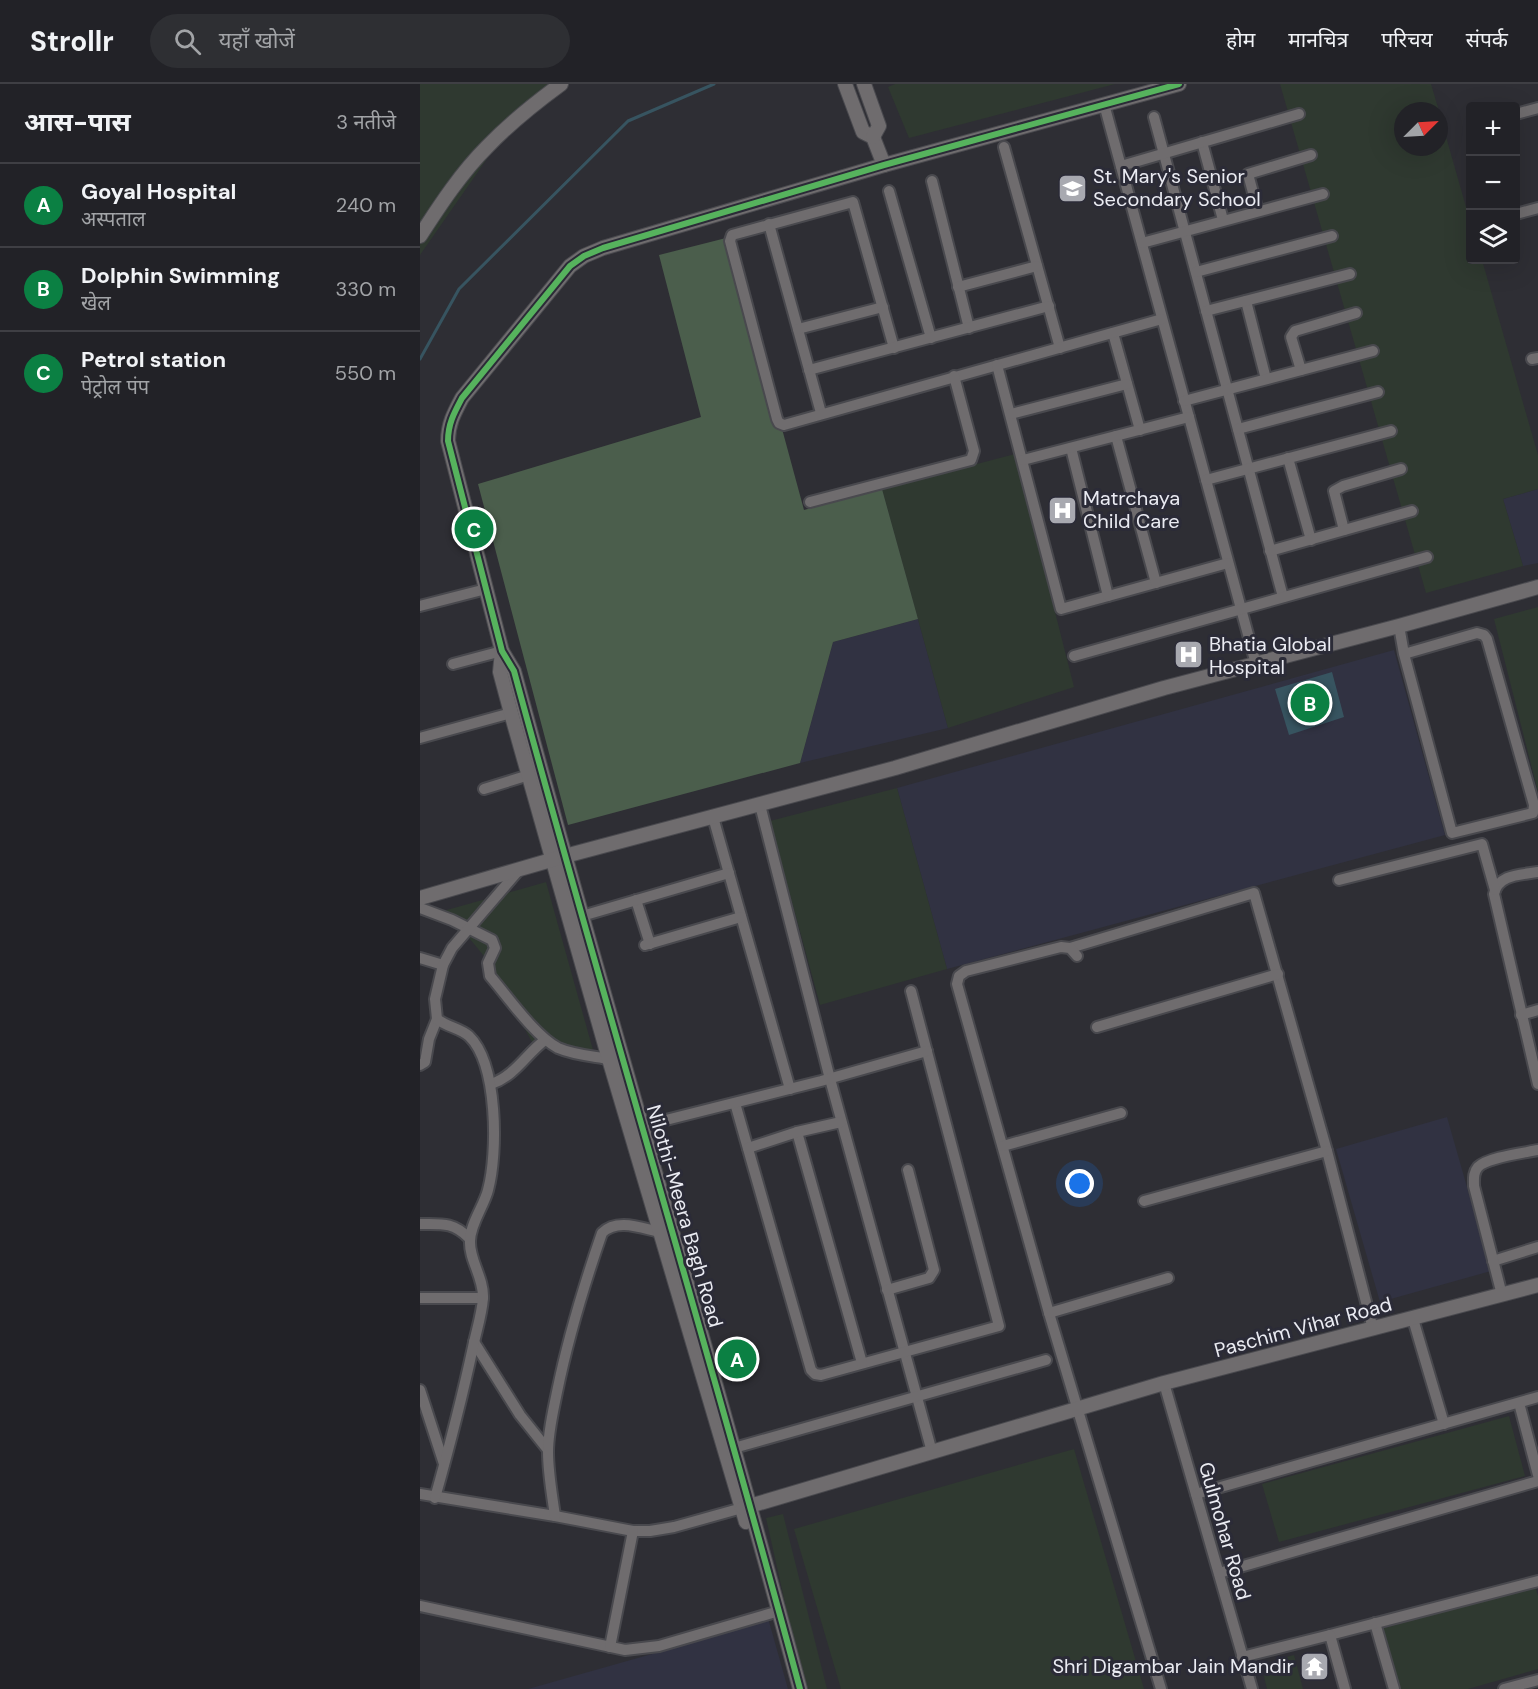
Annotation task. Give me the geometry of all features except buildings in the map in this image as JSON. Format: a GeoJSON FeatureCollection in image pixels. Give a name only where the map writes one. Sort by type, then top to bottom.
{"type":"FeatureCollection","features":[{"type":"Feature","properties":{"kind":"street"},"geometry":{"type":"LineString","coordinates":[[420,236],[448,194],[486,148],[518,117],[561,84]]}},
{"type":"Feature","properties":{"kind":"street"},"geometry":{"type":"LineString","coordinates":[[845,84],[863,132],[873,137],[884,165]]}},
{"type":"Feature","properties":{"kind":"street"},"geometry":{"type":"LineString","coordinates":[[864,84],[879,126],[873,137]]}},
{"type":"Feature","properties":{"kind":"street"},"geometry":{"type":"LineString","coordinates":[[559,858],[514,671],[502,651],[448,441],[448,429],[452,416],[462,398],[570,266],[584,256],[603,248],[884,165],[1179,84]]}},
{"type":"Feature","properties":{"kind":"street"},"geometry":{"type":"LineString","coordinates":[[1104,105],[1256,664]]}},
{"type":"Feature","properties":{"kind":"street"},"geometry":{"type":"LineString","coordinates":[[1520,113],[1538,108]]}},
{"type":"Feature","properties":{"kind":"street"},"geometry":{"type":"LineString","coordinates":[[1121,166],[1299,114]]}},
{"type":"Feature","properties":{"kind":"street"},"geometry":{"type":"LineString","coordinates":[[1154,117],[1283,597]]}},
{"type":"Feature","properties":{"kind":"street"},"geometry":{"type":"LineString","coordinates":[[1202,142],[1224,220]]}},
{"type":"Feature","properties":{"kind":"street"},"geometry":{"type":"LineString","coordinates":[[1004,147],[1060,348]]}},
{"type":"Feature","properties":{"kind":"street"},"geometry":{"type":"LineString","coordinates":[[1258,212],[1248,174],[1311,155]]}},
{"type":"Feature","properties":{"kind":"street"},"geometry":{"type":"LineString","coordinates":[[932,181],[969,328]]}},
{"type":"Feature","properties":{"kind":"street"},"geometry":{"type":"LineString","coordinates":[[889,191],[931,338]]}},
{"type":"Feature","properties":{"kind":"street"},"geometry":{"type":"LineString","coordinates":[[1142,243],[1323,194]]}},
{"type":"Feature","properties":{"kind":"street"},"geometry":{"type":"LineString","coordinates":[[894,348],[854,202],[732,235],[730,241],[777,418],[779,423],[784,425],[1162,319]]}},
{"type":"Feature","properties":{"kind":"street"},"geometry":{"type":"LineString","coordinates":[[1520,213],[1538,208]]}},
{"type":"Feature","properties":{"kind":"street"},"geometry":{"type":"LineString","coordinates":[[769,224],[821,413]]}},
{"type":"Feature","properties":{"kind":"street"},"geometry":{"type":"LineString","coordinates":[[1196,272],[1332,236]]}},
{"type":"Feature","properties":{"kind":"street"},"geometry":{"type":"LineString","coordinates":[[958,287],[1037,266]]}},
{"type":"Feature","properties":{"kind":"street"},"geometry":{"type":"LineString","coordinates":[[1206,311],[1350,274]]}},
{"type":"Feature","properties":{"kind":"street"},"geometry":{"type":"LineString","coordinates":[[1246,301],[1266,379]]}},
{"type":"Feature","properties":{"kind":"street"},"geometry":{"type":"LineString","coordinates":[[809,370],[1048,306]]}},
{"type":"Feature","properties":{"kind":"street"},"geometry":{"type":"LineString","coordinates":[[798,329],[883,307]]}},
{"type":"Feature","properties":{"kind":"street"},"geometry":{"type":"LineString","coordinates":[[1301,370],[1292,334],[1295,331],[1356,313]]}},
{"type":"Feature","properties":{"kind":"street"},"geometry":{"type":"LineString","coordinates":[[1113,333],[1140,430]]}},
{"type":"Feature","properties":{"kind":"street"},"geometry":{"type":"LineString","coordinates":[[1185,401],[1373,351]]}},
{"type":"Feature","properties":{"kind":"street"},"geometry":{"type":"LineString","coordinates":[[997,364],[1061,609],[1228,563]]}},
{"type":"Feature","properties":{"kind":"street"},"geometry":{"type":"LineString","coordinates":[[810,502],[971,460],[975,452],[954,376]]}},
{"type":"Feature","properties":{"kind":"street"},"geometry":{"type":"LineString","coordinates":[[1011,414],[1127,384]]}},
{"type":"Feature","properties":{"kind":"street"},"geometry":{"type":"LineString","coordinates":[[1238,429],[1378,392]]}},
{"type":"Feature","properties":{"kind":"street"},"geometry":{"type":"LineString","coordinates":[[1023,460],[1189,417]]}},
{"type":"Feature","properties":{"kind":"street"},"geometry":{"type":"LineString","coordinates":[[1206,480],[1391,431]]}},
{"type":"Feature","properties":{"kind":"street"},"geometry":{"type":"LineString","coordinates":[[1116,436],[1156,583]]}},
{"type":"Feature","properties":{"kind":"street"},"geometry":{"type":"LineString","coordinates":[[1071,448],[1108,596]]}},
{"type":"Feature","properties":{"kind":"street"},"geometry":{"type":"LineString","coordinates":[[1288,458],[1311,540]]}},
{"type":"Feature","properties":{"kind":"street"},"geometry":{"type":"LineString","coordinates":[[1344,530],[1334,491],[1342,486],[1401,469]]}},
{"type":"Feature","properties":{"kind":"street"},"geometry":{"type":"LineString","coordinates":[[1270,551],[1413,511]]}},
{"type":"Feature","properties":{"kind":"street"},"geometry":{"type":"LineString","coordinates":[[1074,656],[1427,556]]}},
{"type":"Feature","properties":{"kind":"street"},"geometry":{"type":"LineString","coordinates":[[420,898],[559,858],[906,765],[1164,688],[1538,586]]}},
{"type":"Feature","properties":{"kind":"street"},"geometry":{"type":"LineString","coordinates":[[420,606],[486,589]]}},
{"type":"Feature","properties":{"kind":"street"},"geometry":{"type":"LineString","coordinates":[[1398,626],[1404,654],[1452,833],[1533,813],[1534,805],[1484,635],[1477,633],[1404,654]]}},
{"type":"Feature","properties":{"kind":"street"},"geometry":{"type":"LineString","coordinates":[[453,664],[502,651]]}},
{"type":"Feature","properties":{"kind":"street"},"geometry":{"type":"LineString","coordinates":[[502,651],[500,672],[511,713],[529,775],[559,858]]}},
{"type":"Feature","properties":{"kind":"street"},"geometry":{"type":"LineString","coordinates":[[420,738],[511,713]]}},
{"type":"Feature","properties":{"kind":"street"},"geometry":{"type":"LineString","coordinates":[[484,789],[529,775]]}},
{"type":"Feature","properties":{"kind":"street"},"geometry":{"type":"LineString","coordinates":[[760,805],[841,1122],[932,1452]]}},
{"type":"Feature","properties":{"kind":"street"},"geometry":{"type":"LineString","coordinates":[[713,817],[790,1089]]}},
{"type":"Feature","properties":{"kind":"street"},"geometry":{"type":"LineString","coordinates":[[1339,880],[1482,844],[1538,1084]]}},
{"type":"Feature","properties":{"kind":"street","name":"Nilothi-Meera Bagh Road"},"geometry":{"type":"LineString","coordinates":[[559,858],[582,916],[642,1126],[665,1231],[775,1612],[800,1689]]}},
{"type":"Feature","properties":{"kind":"street","name":"Nilothi-Meera Bagh Road"},"geometry":{"type":"LineString","coordinates":[[559,858],[609,1059],[734,1448],[746,1507]]}},
{"type":"Feature","properties":{"kind":"street"},"geometry":{"type":"LineString","coordinates":[[420,1065],[425,1062],[429,1039],[437,1019],[435,999],[443,965],[452,948],[518,871]]}},
{"type":"Feature","properties":{"kind":"street"},"geometry":{"type":"LineString","coordinates":[[1494,890],[1498,882],[1506,878],[1538,872]]}},
{"type":"Feature","properties":{"kind":"street"},"geometry":{"type":"LineString","coordinates":[[582,916],[729,873]]}},
{"type":"Feature","properties":{"kind":"street"},"geometry":{"type":"LineString","coordinates":[[1161,1689],[1049,1312],[957,984],[959,976],[966,970],[1061,947],[1073,952],[1254,893],[1327,1151],[1373,1329]]}},
{"type":"Feature","properties":{"kind":"street"},"geometry":{"type":"LineString","coordinates":[[636,900],[647,945],[741,917]]}},
{"type":"Feature","properties":{"kind":"street"},"geometry":{"type":"LineString","coordinates":[[420,908],[434,912],[492,940],[495,948],[488,963],[490,976],[546,1040],[570,1052],[609,1059]]}},
{"type":"Feature","properties":{"kind":"street"},"geometry":{"type":"LineString","coordinates":[[421,959],[443,965]]}},
{"type":"Feature","properties":{"kind":"street"},"geometry":{"type":"LineString","coordinates":[[1097,1027],[1278,974]]}},
{"type":"Feature","properties":{"kind":"street"},"geometry":{"type":"LineString","coordinates":[[735,1103],[811,1370],[815,1374],[821,1375],[999,1326],[911,991]]}},
{"type":"Feature","properties":{"kind":"street"},"geometry":{"type":"LineString","coordinates":[[1521,1015],[1538,1010]]}},
{"type":"Feature","properties":{"kind":"street"},"geometry":{"type":"LineString","coordinates":[[435,1498],[465,1388],[483,1298],[469,1238],[489,1188],[494,1158],[491,1084],[482,1056],[473,1041],[458,1029],[437,1019]]}},
{"type":"Feature","properties":{"kind":"street"},"geometry":{"type":"LineString","coordinates":[[491,1084],[508,1077],[530,1052],[546,1040]]}},
{"type":"Feature","properties":{"kind":"street"},"geometry":{"type":"LineString","coordinates":[[642,1126],[927,1052]]}},
{"type":"Feature","properties":{"kind":"street"},"geometry":{"type":"LineString","coordinates":[[1004,1146],[1121,1113]]}},
{"type":"Feature","properties":{"kind":"street"},"geometry":{"type":"LineString","coordinates":[[748,1148],[797,1132],[841,1122]]}},
{"type":"Feature","properties":{"kind":"street"},"geometry":{"type":"LineString","coordinates":[[797,1132],[862,1364]]}},
{"type":"Feature","properties":{"kind":"street"},"geometry":{"type":"LineString","coordinates":[[1502,1294],[1473,1176],[1478,1167],[1488,1161],[1538,1149]]}},
{"type":"Feature","properties":{"kind":"street"},"geometry":{"type":"LineString","coordinates":[[1144,1201],[1327,1151]]}},
{"type":"Feature","properties":{"kind":"street"},"geometry":{"type":"LineString","coordinates":[[887,1290],[929,1278],[934,1270],[908,1170]]}},
{"type":"Feature","properties":{"kind":"street"},"geometry":{"type":"LineString","coordinates":[[420,1224],[450,1225],[460,1229],[469,1238]]}},
{"type":"Feature","properties":{"kind":"street"},"geometry":{"type":"LineString","coordinates":[[555,1516],[549,1476],[548,1450],[551,1421],[566,1349],[581,1293],[602,1233],[608,1226],[615,1224],[665,1231]]}},
{"type":"Feature","properties":{"kind":"street"},"geometry":{"type":"LineString","coordinates":[[1493,1261],[1538,1247]]}},
{"type":"Feature","properties":{"kind":"street"},"geometry":{"type":"LineString","coordinates":[[1049,1312],[1168,1278]]}},
{"type":"Feature","properties":{"kind":"street","name":"Paschim Vihar Road"},"geometry":{"type":"LineString","coordinates":[[746,1507],[1164,1383],[1413,1319],[1538,1284]]}},
{"type":"Feature","properties":{"kind":"street"},"geometry":{"type":"LineString","coordinates":[[420,1298],[483,1298]]}},
{"type":"Feature","properties":{"kind":"street"},"geometry":{"type":"LineString","coordinates":[[1413,1319],[1444,1424]]}},
{"type":"Feature","properties":{"kind":"street"},"geometry":{"type":"LineString","coordinates":[[474,1342],[519,1415],[548,1450]]}},
{"type":"Feature","properties":{"kind":"street"},"geometry":{"type":"LineString","coordinates":[[734,1448],[1046,1360]]}},
{"type":"Feature","properties":{"kind":"street","name":"Gulmohar Road"},"geometry":{"type":"LineString","coordinates":[[1164,1383],[1252,1689]]}},
{"type":"Feature","properties":{"kind":"street"},"geometry":{"type":"LineString","coordinates":[[420,1390],[444,1464]]}},
{"type":"Feature","properties":{"kind":"street"},"geometry":{"type":"LineString","coordinates":[[1196,1494],[1538,1397]]}},
{"type":"Feature","properties":{"kind":"street"},"geometry":{"type":"LineString","coordinates":[[1519,1403],[1538,1475]]}},
{"type":"Feature","properties":{"kind":"street"},"geometry":{"type":"LineString","coordinates":[[1219,1573],[1538,1481]]}},
{"type":"Feature","properties":{"kind":"street"},"geometry":{"type":"LineString","coordinates":[[420,1494],[633,1531],[674,1527],[746,1507]]}},
{"type":"Feature","properties":{"kind":"street"},"geometry":{"type":"LineString","coordinates":[[610,1647],[633,1531]]}},
{"type":"Feature","properties":{"kind":"street"},"geometry":{"type":"LineString","coordinates":[[1242,1657],[1538,1581]]}},
{"type":"Feature","properties":{"kind":"street"},"geometry":{"type":"LineString","coordinates":[[420,1606],[625,1650],[640,1650],[775,1612]]}},
{"type":"Feature","properties":{"kind":"street","name":"Nilothi-Meera Bagh Road"},"geometry":{"type":"LineString","coordinates":[[775,1612],[792,1689]]}},
{"type":"Feature","properties":{"kind":"street"},"geometry":{"type":"LineString","coordinates":[[1376,1623],[1394,1689]]}},
{"type":"Feature","properties":{"kind":"street"},"geometry":{"type":"LineString","coordinates":[[1330,1635],[1345,1689]]}},
{"type":"Feature","properties":{"kind":"street"},"geometry":{"type":"LineString","coordinates":[[1504,1689],[1534,1684]]}},
{"type":"Feature","properties":{"kind":"shaded area"},"geometry":{"type":"Polygon","coordinates":[[[420,84],[567,84],[505,133],[420,255],[420,84]]]}},
{"type":"Feature","properties":{"kind":"shaded area"},"geometry":{"type":"Polygon","coordinates":[[[895,84],[1115,84],[909,138],[888,87],[895,84]]]}},
{"type":"Feature","properties":{"kind":"shaded area"},"geometry":{"type":"Polygon","coordinates":[[[1280,84],[1431,84],[1436,102],[1394,102],[1394,156],[1448,156],[1448,144],[1466,207],[1466,264],[1483,264],[1538,455],[1538,489],[1503,499],[1523,566],[1426,593],[1280,84]]]}},
{"type":"Feature","properties":{"kind":"shaded area"},"geometry":{"type":"Polygon","coordinates":[[[1015,454],[1074,687],[948,728],[882,489],[1015,454]]]}},
{"type":"Feature","properties":{"kind":"shaded area"},"geometry":{"type":"Polygon","coordinates":[[[1538,489],[1538,563],[1523,566],[1503,499],[1538,489]]]}},
{"type":"Feature","properties":{"kind":"shaded area"},"geometry":{"type":"Polygon","coordinates":[[[1538,607],[1538,792],[1494,619],[1538,607]]]}},
{"type":"Feature","properties":{"kind":"shaded area"},"geometry":{"type":"Polygon","coordinates":[[[918,619],[948,728],[800,763],[833,642],[918,619]]]}},
{"type":"Feature","properties":{"kind":"shaded area"},"geometry":{"type":"Polygon","coordinates":[[[1394,650],[1445,835],[947,969],[897,788],[1394,650]]]}},
{"type":"Feature","properties":{"kind":"shaded area"},"geometry":{"type":"Polygon","coordinates":[[[1332,672],[1344,717],[1289,735],[1275,689],[1332,672]]]}},
{"type":"Feature","properties":{"kind":"shaded area"},"geometry":{"type":"Polygon","coordinates":[[[897,788],[947,969],[820,1005],[770,821],[897,788]]]}},
{"type":"Feature","properties":{"kind":"shaded area"},"geometry":{"type":"Polygon","coordinates":[[[546,882],[593,1050],[532,1042],[488,961],[465,933],[429,915],[546,882]]]}},
{"type":"Feature","properties":{"kind":"shaded area"},"geometry":{"type":"Polygon","coordinates":[[[1447,1117],[1491,1271],[1380,1302],[1336,1149],[1447,1117]]]}},
{"type":"Feature","properties":{"kind":"shaded area"},"geometry":{"type":"Polygon","coordinates":[[[1509,1416],[1525,1476],[1279,1542],[1262,1484],[1509,1416]]]}},
{"type":"Feature","properties":{"kind":"shaded area"},"geometry":{"type":"Polygon","coordinates":[[[1074,1449],[1144,1689],[841,1689],[794,1529],[1074,1449]]]}},
{"type":"Feature","properties":{"kind":"shaded area"},"geometry":{"type":"Polygon","coordinates":[[[783,1514],[827,1689],[808,1689],[788,1616],[766,1518],[783,1514]]]}},
{"type":"Feature","properties":{"kind":"shaded area"},"geometry":{"type":"Polygon","coordinates":[[[1535,1586],[1538,1596],[1538,1669],[1468,1689],[1395,1689],[1378,1630],[1535,1586]]]}},
{"type":"Feature","properties":{"kind":"shaded area"},"geometry":{"type":"Polygon","coordinates":[[[768,1618],[788,1689],[528,1689],[652,1654],[768,1618]]]}},
{"type":"Feature","properties":{"kind":"shaded area"},"geometry":{"type":"Polygon","coordinates":[[[1294,1655],[1303,1689],[1267,1689],[1261,1664],[1294,1655]]]}},
{"type":"Feature","properties":{"kind":"green space"},"geometry":{"type":"Polygon","coordinates":[[[730,237],[804,510],[882,489],[918,619],[833,642],[800,763],[568,825],[478,484],[701,417],[659,255],[730,237]]]}},
{"type":"Feature","properties":{"kind":"waterway"},"geometry":{"type":"LineString","coordinates":[[420,359],[459,289],[628,121],[714,84]]}},
{"type":"Feature","properties":{"kind":"cycle path"},"geometry":{"type":"LineString","coordinates":[[800,1689],[514,671],[502,651],[448,441],[450,424],[462,398],[570,266],[584,256],[603,248],[884,165],[1179,84]]}},
{"type":"Feature","properties":{"kind":"place","name":"St. Mary's Senior Secondary School"},"geometry":{"type":"Point","coordinates":[1072,188]}},
{"type":"Feature","properties":{"kind":"place","name":"Matrchaya Child Care"},"geometry":{"type":"Point","coordinates":[1062,510]}},
{"type":"Feature","properties":{"kind":"place","name":"Petrol station"},"geometry":{"type":"Point","coordinates":[474,529]}},
{"type":"Feature","properties":{"kind":"place","name":"Bhatia Global Hospital"},"geometry":{"type":"Point","coordinates":[1188,655]}},
{"type":"Feature","properties":{"kind":"place","name":"Dolphin Swimming"},"geometry":{"type":"Point","coordinates":[1310,703]}},
{"type":"Feature","properties":{"kind":"place","name":"Goyal Hospital"},"geometry":{"type":"Point","coordinates":[737,1359]}},
{"type":"Feature","properties":{"kind":"place","name":"Shri Digambar Jain Mandir"},"geometry":{"type":"Point","coordinates":[1315,1666]}}]}
